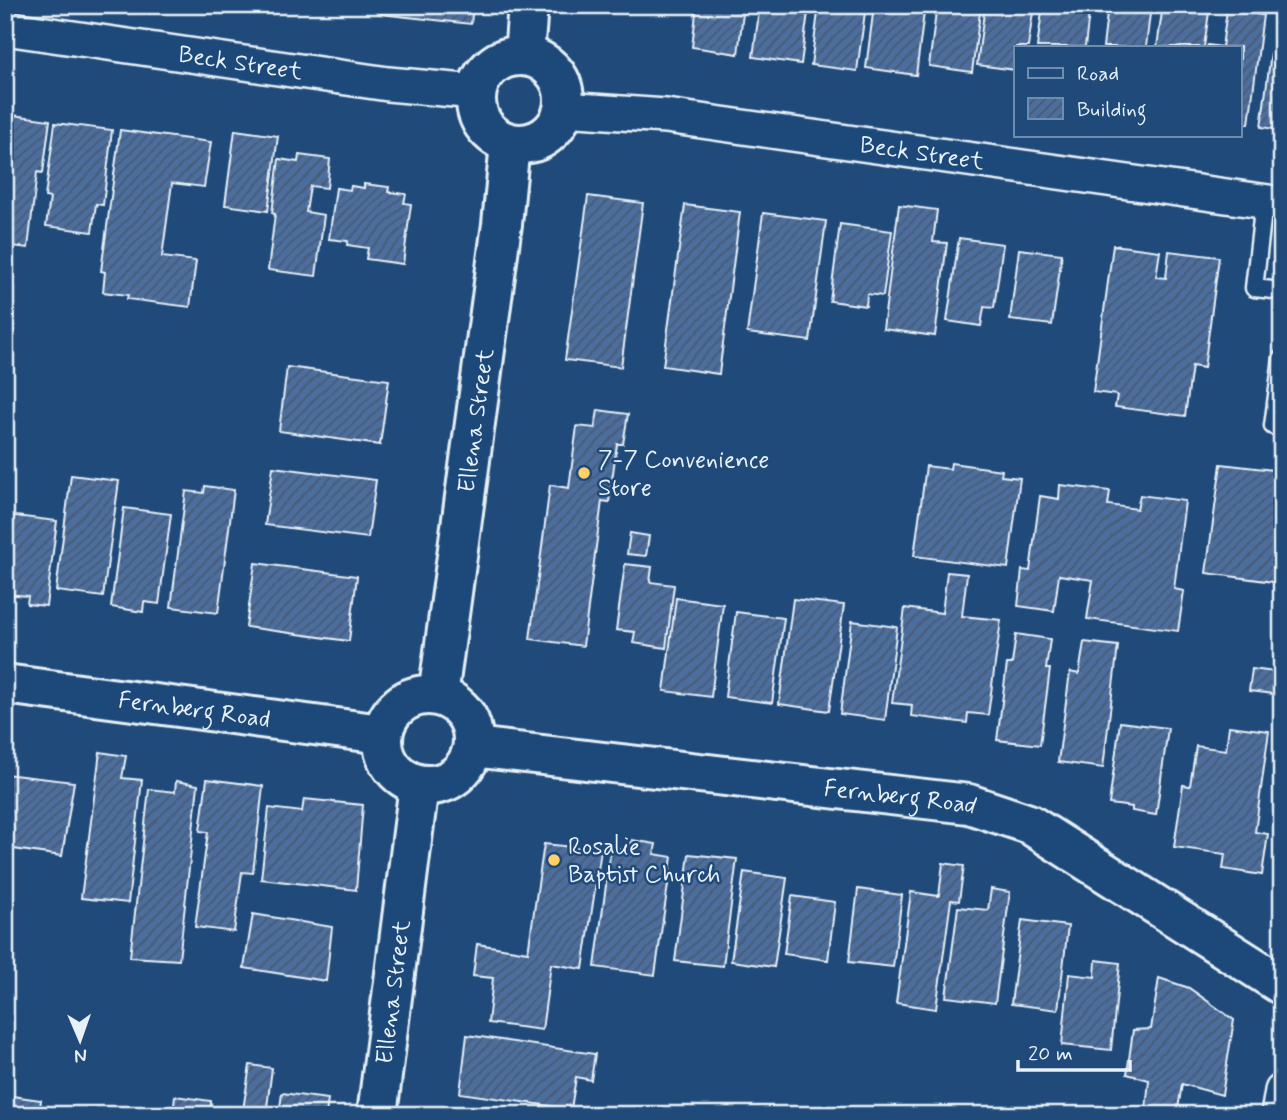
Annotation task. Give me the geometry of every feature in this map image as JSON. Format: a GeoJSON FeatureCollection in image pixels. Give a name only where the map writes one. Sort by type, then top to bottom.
{"type":"FeatureCollection","features":[{"type":"Feature","properties":{"kind":"street"},"geometry":{"type":"LineString","coordinates":[[524,56],[528,5]]}},
{"type":"Feature","properties":{"kind":"street","name":"Beck Street"},"geometry":{"type":"LineString","coordinates":[[5,28],[387,84],[476,92]]}},
{"type":"Feature","properties":{"kind":"street"},"geometry":{"type":"LineString","coordinates":[[524,56],[538,60],[550,68],[560,80],[564,94],[563,109],[559,122],[550,133],[538,141],[510,144],[497,139],[486,130],[475,106],[476,92],[488,69],[510,57],[524,56]]}},
{"type":"Feature","properties":{"kind":"street","name":"Beck Street"},"geometry":{"type":"LineString","coordinates":[[563,109],[666,116],[1273,203]]}},
{"type":"Feature","properties":{"kind":"street","name":"Ellena Street"},"geometry":{"type":"LineString","coordinates":[[438,695],[500,238],[510,144]]}},
{"type":"Feature","properties":{"kind":"street","name":"Fernberg Road"},"geometry":{"type":"LineString","coordinates":[[5,684],[382,734]]}},
{"type":"Feature","properties":{"kind":"street"},"geometry":{"type":"LineString","coordinates":[[438,695],[451,701],[469,720],[473,747],[460,773],[448,781],[419,785],[395,772],[382,747],[382,734],[387,719],[408,699],[438,695]]}},
{"type":"Feature","properties":{"kind":"street","name":"Fernberg Road"},"geometry":{"type":"LineString","coordinates":[[473,747],[969,804],[1030,824],[1282,985]]}},
{"type":"Feature","properties":{"kind":"street","name":"Ellena Street"},"geometry":{"type":"LineString","coordinates":[[377,1115],[419,785]]}},
{"type":"Feature","properties":{"kind":"street"},"geometry":{"type":"LineString","coordinates":[[1278,1115],[1282,1091]]}},
{"type":"Feature","properties":{"kind":"lane"},"geometry":{"type":"LineString","coordinates":[[1273,203],[1254,288],[1282,291]]}},
{"type":"Feature","properties":{"kind":"lane"},"geometry":{"type":"LineString","coordinates":[[1273,426],[1282,358]]}},
{"type":"Feature","properties":{"kind":"building"},"geometry":{"type":"Polygon","coordinates":[[[382,5],[473,5],[471,24],[381,14],[382,5]]]}},
{"type":"Feature","properties":{"kind":"building"},"geometry":{"type":"Polygon","coordinates":[[[697,5],[744,5],[738,54],[692,47],[697,5]]]}},
{"type":"Feature","properties":{"kind":"building"},"geometry":{"type":"Polygon","coordinates":[[[760,5],[809,5],[801,64],[753,57],[760,5]]]}},
{"type":"Feature","properties":{"kind":"building"},"geometry":{"type":"Polygon","coordinates":[[[819,5],[866,5],[857,71],[811,65],[819,5]]]}},
{"type":"Feature","properties":{"kind":"building"},"geometry":{"type":"Polygon","coordinates":[[[901,5],[925,5],[916,75],[866,68],[874,6],[900,10],[901,5]]]}},
{"type":"Feature","properties":{"kind":"building"},"geometry":{"type":"Polygon","coordinates":[[[937,5],[981,5],[972,72],[929,66],[937,5]]]}},
{"type":"Feature","properties":{"kind":"building"},"geometry":{"type":"Polygon","coordinates":[[[985,5],[1034,5],[1028,46],[1014,46],[1014,70],[977,65],[985,5]]]}},
{"type":"Feature","properties":{"kind":"building"},"geometry":{"type":"Polygon","coordinates":[[[1043,5],[1090,5],[1085,46],[1037,46],[1043,5]]]}},
{"type":"Feature","properties":{"kind":"building"},"geometry":{"type":"Polygon","coordinates":[[[1108,5],[1151,5],[1146,46],[1103,46],[1108,5]]]}},
{"type":"Feature","properties":{"kind":"building"},"geometry":{"type":"Polygon","coordinates":[[[1163,5],[1210,5],[1204,46],[1157,46],[1163,5]]]}},
{"type":"Feature","properties":{"kind":"building"},"geometry":{"type":"Polygon","coordinates":[[[1227,10],[1263,15],[1249,124],[1242,123],[1242,46],[1222,46],[1227,10]]]}},
{"type":"Feature","properties":{"kind":"building"},"geometry":{"type":"Polygon","coordinates":[[[1273,38],[1282,39],[1282,130],[1261,127],[1273,38]]]}},
{"type":"Feature","properties":{"kind":"building"},"geometry":{"type":"Polygon","coordinates":[[[5,114],[50,120],[43,173],[37,172],[28,248],[5,245],[5,114]]]}},
{"type":"Feature","properties":{"kind":"building"},"geometry":{"type":"Polygon","coordinates":[[[55,123],[112,130],[103,205],[96,204],[92,232],[46,226],[50,198],[45,197],[55,123]]]}},
{"type":"Feature","properties":{"kind":"building"},"geometry":{"type":"Polygon","coordinates":[[[120,130],[211,142],[204,187],[172,183],[162,257],[196,261],[190,307],[127,299],[128,295],[103,292],[105,272],[101,271],[120,130]]]}},
{"type":"Feature","properties":{"kind":"building"},"geometry":{"type":"Polygon","coordinates":[[[235,130],[278,136],[268,211],[225,205],[235,130]]]}},
{"type":"Feature","properties":{"kind":"building"},"geometry":{"type":"Polygon","coordinates":[[[299,155],[330,159],[327,188],[310,186],[306,212],[324,215],[316,276],[268,270],[279,159],[298,162],[299,155]]]}},
{"type":"Feature","properties":{"kind":"building"},"geometry":{"type":"Polygon","coordinates":[[[364,184],[389,187],[388,192],[406,194],[404,203],[411,204],[403,264],[366,259],[368,248],[347,245],[348,241],[329,239],[336,188],[364,188],[364,184]]]}},
{"type":"Feature","properties":{"kind":"building"},"geometry":{"type":"Polygon","coordinates":[[[588,196],[643,203],[621,367],[565,360],[588,196]]]}},
{"type":"Feature","properties":{"kind":"building"},"geometry":{"type":"Polygon","coordinates":[[[685,205],[740,212],[719,374],[663,366],[685,205]]]}},
{"type":"Feature","properties":{"kind":"building"},"geometry":{"type":"Polygon","coordinates":[[[899,205],[937,210],[933,242],[947,243],[935,336],[883,329],[899,205]]]}},
{"type":"Feature","properties":{"kind":"building"},"geometry":{"type":"Polygon","coordinates":[[[763,213],[826,221],[810,341],[747,333],[763,213]]]}},
{"type":"Feature","properties":{"kind":"building"},"geometry":{"type":"Polygon","coordinates":[[[840,224],[892,231],[883,296],[867,294],[866,306],[830,301],[840,224]]]}},
{"type":"Feature","properties":{"kind":"building"},"geometry":{"type":"Polygon","coordinates":[[[959,238],[1003,244],[994,308],[984,307],[981,326],[947,321],[959,238]]]}},
{"type":"Feature","properties":{"kind":"building"},"geometry":{"type":"Polygon","coordinates":[[[1113,245],[1160,251],[1156,277],[1166,278],[1169,251],[1219,257],[1204,368],[1192,366],[1185,416],[1115,407],[1117,395],[1093,392],[1113,245]]]}},
{"type":"Feature","properties":{"kind":"building"},"geometry":{"type":"Polygon","coordinates":[[[1019,249],[1062,254],[1052,325],[1010,320],[1019,249]]]}},
{"type":"Feature","properties":{"kind":"building"},"geometry":{"type":"Polygon","coordinates":[[[287,367],[389,380],[380,445],[279,431],[287,367]]]}},
{"type":"Feature","properties":{"kind":"building"},"geometry":{"type":"Polygon","coordinates":[[[598,410],[628,414],[623,444],[617,444],[609,502],[602,501],[583,646],[530,639],[550,485],[569,488],[577,426],[595,428],[598,410]]]}},
{"type":"Feature","properties":{"kind":"building"},"geometry":{"type":"Polygon","coordinates":[[[951,463],[1002,470],[1001,476],[1020,478],[1008,568],[914,556],[926,466],[950,469],[951,463]]]}},
{"type":"Feature","properties":{"kind":"building"},"geometry":{"type":"Polygon","coordinates":[[[1221,464],[1282,471],[1281,583],[1206,573],[1221,464]]]}},
{"type":"Feature","properties":{"kind":"building"},"geometry":{"type":"Polygon","coordinates":[[[273,467],[376,480],[368,538],[265,525],[273,467]]]}},
{"type":"Feature","properties":{"kind":"building"},"geometry":{"type":"Polygon","coordinates":[[[71,475],[119,481],[103,597],[56,591],[71,475]]]}},
{"type":"Feature","properties":{"kind":"building"},"geometry":{"type":"Polygon","coordinates":[[[1060,485],[1110,491],[1108,505],[1137,509],[1140,495],[1185,501],[1174,589],[1184,591],[1178,631],[1087,619],[1093,580],[1059,575],[1054,611],[1018,606],[1022,570],[1030,571],[1040,496],[1059,499],[1060,485]]]}},
{"type":"Feature","properties":{"kind":"building"},"geometry":{"type":"Polygon","coordinates":[[[205,486],[234,490],[218,613],[171,607],[186,491],[204,493],[205,486]]]}},
{"type":"Feature","properties":{"kind":"building"},"geometry":{"type":"Polygon","coordinates":[[[124,508],[171,514],[159,604],[144,602],[143,612],[111,607],[124,508]]]}},
{"type":"Feature","properties":{"kind":"building"},"geometry":{"type":"Polygon","coordinates":[[[7,515],[57,521],[46,606],[27,604],[28,596],[5,594],[7,515]]]}},
{"type":"Feature","properties":{"kind":"building"},"geometry":{"type":"Polygon","coordinates":[[[630,533],[649,536],[646,556],[627,554],[630,533]]]}},
{"type":"Feature","properties":{"kind":"building"},"geometry":{"type":"Polygon","coordinates":[[[255,563],[357,576],[349,641],[246,627],[255,563]]]}},
{"type":"Feature","properties":{"kind":"building"},"geometry":{"type":"Polygon","coordinates":[[[625,564],[652,567],[650,582],[674,585],[666,648],[633,643],[635,632],[616,630],[625,564]]]}},
{"type":"Feature","properties":{"kind":"building"},"geometry":{"type":"Polygon","coordinates":[[[947,572],[967,574],[962,616],[1001,620],[988,715],[968,713],[967,723],[911,716],[912,705],[892,703],[905,608],[942,613],[947,572]]]}},
{"type":"Feature","properties":{"kind":"building"},"geometry":{"type":"Polygon","coordinates":[[[676,598],[723,604],[711,697],[664,691],[676,598]]]}},
{"type":"Feature","properties":{"kind":"building"},"geometry":{"type":"Polygon","coordinates":[[[793,599],[844,605],[829,711],[779,704],[793,599]]]}},
{"type":"Feature","properties":{"kind":"building"},"geometry":{"type":"Polygon","coordinates":[[[736,612],[784,618],[772,703],[725,697],[736,612]]]}},
{"type":"Feature","properties":{"kind":"building"},"geometry":{"type":"Polygon","coordinates":[[[852,621],[897,627],[885,720],[840,714],[852,621]]]}},
{"type":"Feature","properties":{"kind":"building"},"geometry":{"type":"Polygon","coordinates":[[[1016,634],[1050,639],[1046,669],[1050,669],[1040,745],[997,740],[1007,664],[1012,664],[1016,634]]]}},
{"type":"Feature","properties":{"kind":"building"},"geometry":{"type":"Polygon","coordinates":[[[1084,642],[1118,646],[1103,768],[1058,762],[1070,672],[1079,674],[1084,642]]]}},
{"type":"Feature","properties":{"kind":"building"},"geometry":{"type":"Polygon","coordinates":[[[1252,669],[1282,673],[1282,695],[1249,691],[1252,669]]]}},
{"type":"Feature","properties":{"kind":"building"},"geometry":{"type":"Polygon","coordinates":[[[1120,722],[1168,728],[1156,815],[1132,811],[1132,807],[1109,804],[1120,722]]]}},
{"type":"Feature","properties":{"kind":"building"},"geometry":{"type":"Polygon","coordinates":[[[1229,726],[1269,731],[1255,832],[1268,834],[1262,875],[1223,869],[1225,854],[1174,847],[1183,785],[1190,786],[1196,746],[1226,750],[1229,726]]]}},
{"type":"Feature","properties":{"kind":"building"},"geometry":{"type":"Polygon","coordinates":[[[100,752],[126,756],[122,778],[142,780],[128,903],[81,898],[100,752]]]}},
{"type":"Feature","properties":{"kind":"building"},"geometry":{"type":"Polygon","coordinates":[[[5,774],[74,782],[62,856],[13,849],[8,879],[5,879],[5,774]]]}},
{"type":"Feature","properties":{"kind":"building"},"geometry":{"type":"Polygon","coordinates":[[[207,779],[263,786],[253,873],[242,872],[234,932],[195,927],[208,832],[200,831],[207,779]]]}},
{"type":"Feature","properties":{"kind":"building"},"geometry":{"type":"Polygon","coordinates":[[[176,781],[198,785],[179,960],[130,957],[149,789],[175,792],[176,781]]]}},
{"type":"Feature","properties":{"kind":"building"},"geometry":{"type":"Polygon","coordinates":[[[304,799],[363,805],[356,890],[261,879],[269,808],[302,812],[304,799]]]}},
{"type":"Feature","properties":{"kind":"building"},"geometry":{"type":"Polygon","coordinates":[[[632,840],[656,844],[654,854],[672,857],[655,975],[595,967],[611,848],[630,851],[632,840]]]}},
{"type":"Feature","properties":{"kind":"building"},"geometry":{"type":"Polygon","coordinates":[[[544,844],[601,850],[583,969],[551,964],[542,1030],[488,1023],[493,978],[473,976],[477,944],[528,952],[544,844]]]}},
{"type":"Feature","properties":{"kind":"building"},"geometry":{"type":"Polygon","coordinates":[[[689,854],[737,859],[723,966],[675,961],[689,854]]]}},
{"type":"Feature","properties":{"kind":"building"},"geometry":{"type":"Polygon","coordinates":[[[943,863],[964,866],[959,901],[951,900],[936,1009],[896,1003],[911,892],[939,896],[943,863]]]}},
{"type":"Feature","properties":{"kind":"building"},"geometry":{"type":"Polygon","coordinates":[[[744,872],[787,878],[774,967],[731,961],[744,872]]]}},
{"type":"Feature","properties":{"kind":"building"},"geometry":{"type":"Polygon","coordinates":[[[858,889],[902,895],[893,967],[849,962],[858,889]]]}},
{"type":"Feature","properties":{"kind":"building"},"geometry":{"type":"Polygon","coordinates":[[[991,889],[1010,892],[995,1003],[946,997],[958,907],[988,910],[991,889]]]}},
{"type":"Feature","properties":{"kind":"building"},"geometry":{"type":"Polygon","coordinates":[[[792,896],[835,902],[828,960],[784,954],[792,896]]]}},
{"type":"Feature","properties":{"kind":"building"},"geometry":{"type":"Polygon","coordinates":[[[253,914],[332,927],[326,981],[244,968],[253,914]]]}},
{"type":"Feature","properties":{"kind":"building"},"geometry":{"type":"Polygon","coordinates":[[[1022,920],[1068,926],[1058,1010],[1011,1004],[1022,920]]]}},
{"type":"Feature","properties":{"kind":"building"},"geometry":{"type":"Polygon","coordinates":[[[1096,960],[1120,963],[1111,1050],[1062,1045],[1069,974],[1095,977],[1096,960]]]}},
{"type":"Feature","properties":{"kind":"building"},"geometry":{"type":"Polygon","coordinates":[[[1159,978],[1189,988],[1234,1020],[1222,1095],[1182,1084],[1177,1115],[1165,1115],[1146,1109],[1149,1080],[1127,1074],[1133,1030],[1151,1029],[1159,978]]]}},
{"type":"Feature","properties":{"kind":"building"},"geometry":{"type":"Polygon","coordinates":[[[467,1035],[595,1054],[591,1080],[576,1077],[571,1109],[460,1093],[467,1035]]]}},
{"type":"Feature","properties":{"kind":"building"},"geometry":{"type":"Polygon","coordinates":[[[250,1065],[272,1068],[266,1115],[221,1115],[222,1107],[243,1110],[250,1065]]]}},
{"type":"Feature","properties":{"kind":"building"},"geometry":{"type":"Polygon","coordinates":[[[282,1093],[328,1099],[326,1115],[279,1115],[282,1093]]]}},
{"type":"Feature","properties":{"kind":"building"},"geometry":{"type":"Polygon","coordinates":[[[5,1095],[41,1100],[39,1115],[5,1115],[5,1095]]]}},
{"type":"Feature","properties":{"kind":"building"},"geometry":{"type":"Polygon","coordinates":[[[175,1096],[211,1101],[210,1115],[173,1115],[175,1096]]]}},
{"type":"Feature","properties":{"kind":"building"},"geometry":{"type":"Polygon","coordinates":[[[461,1108],[514,1115],[460,1115],[461,1108]]]}},
{"type":"Feature","properties":{"kind":"building"},"geometry":{"type":"Polygon","coordinates":[[[654,1110],[702,1114],[653,1115],[654,1110]]]}},
{"type":"Feature","properties":{"kind":"place","name":"7-7 Convenience Store"},"geometry":{"type":"Point","coordinates":[584,473]}},
{"type":"Feature","properties":{"kind":"place","name":"Rosalie Baptist Church"},"geometry":{"type":"Point","coordinates":[554,860]}}]}
